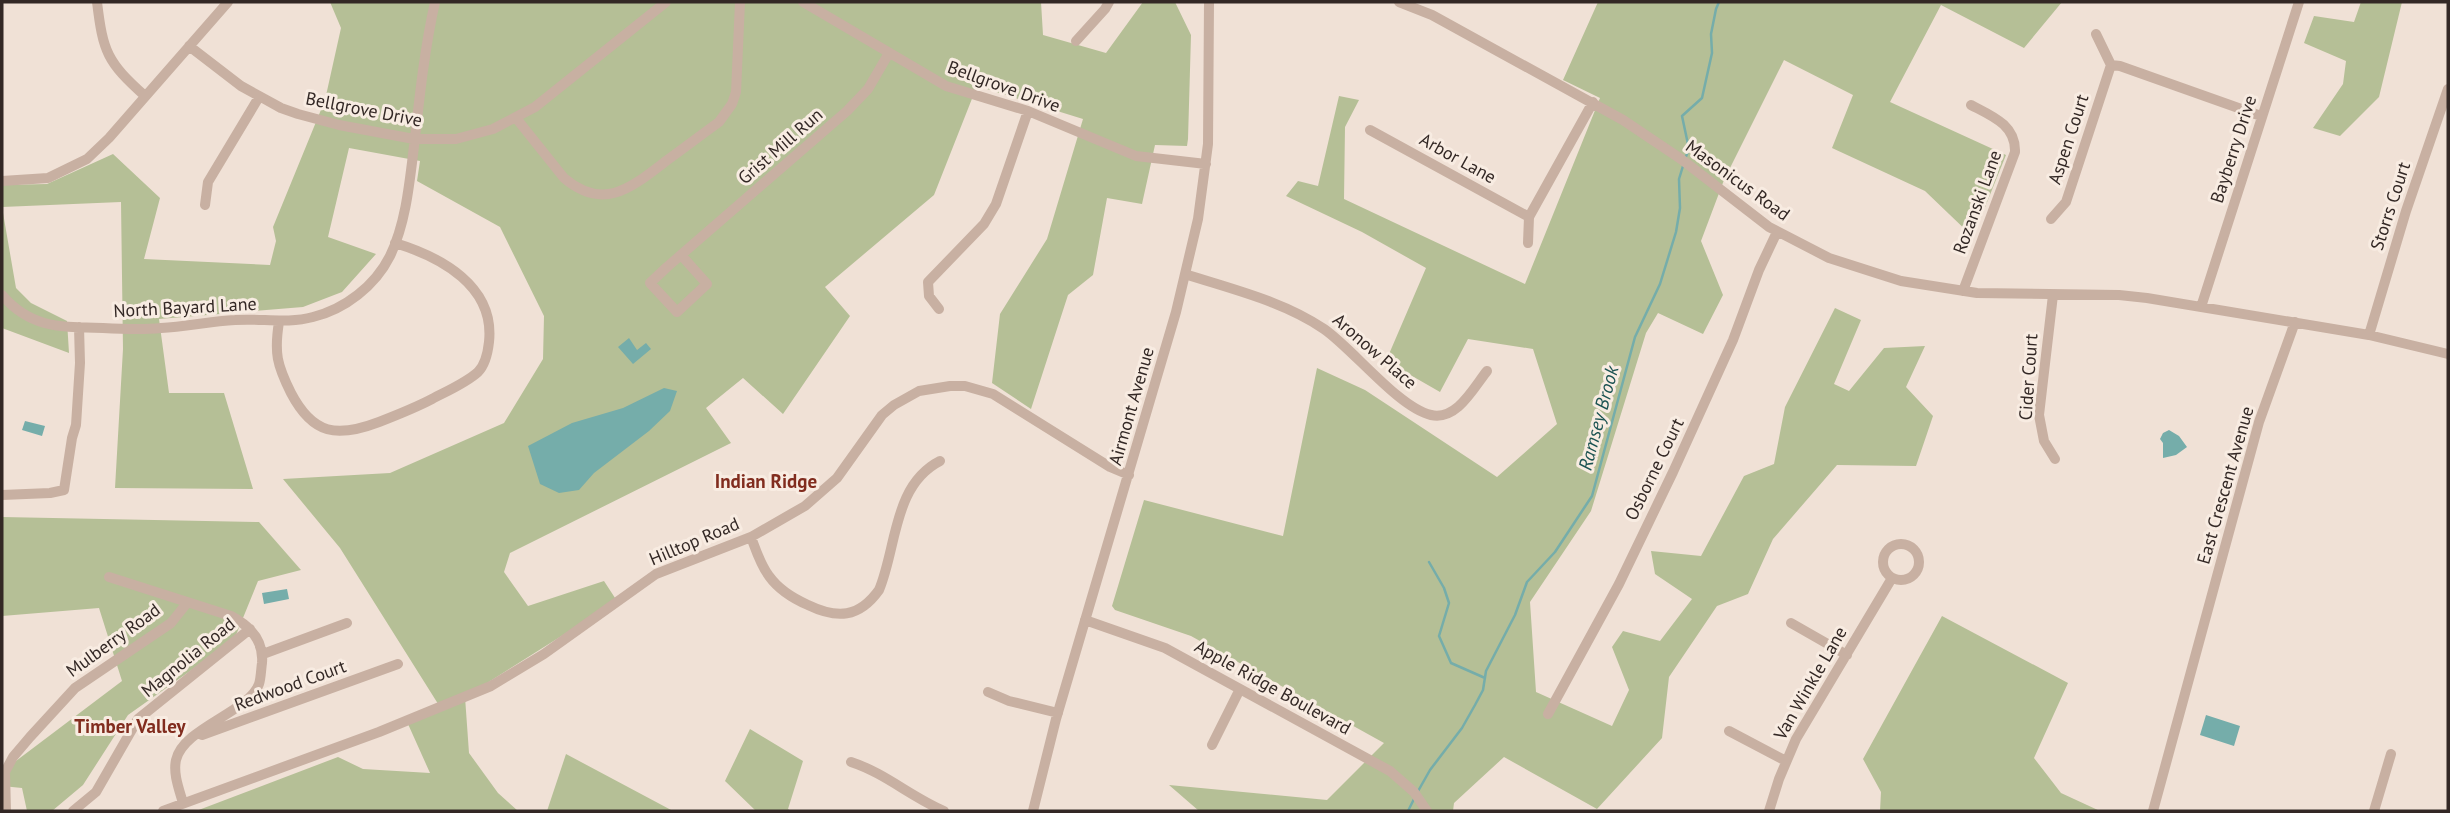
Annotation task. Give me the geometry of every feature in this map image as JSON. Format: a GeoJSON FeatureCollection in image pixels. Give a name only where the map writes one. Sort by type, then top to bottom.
{"type":"FeatureCollection","features":[{"type":"Feature","properties":{"kind":"street"},"geometry":{"type":"LineString","coordinates":[[97,2],[101,36],[107,55],[120,74],[145,96]]}},
{"type":"Feature","properties":{"kind":"street"},"geometry":{"type":"LineString","coordinates":[[2,181],[48,178],[87,159],[109,138],[228,2]]}},
{"type":"Feature","properties":{"kind":"street","name":"North Bayard Lane"},"geometry":{"type":"LineString","coordinates":[[2,295],[18,311],[38,322],[53,326],[147,329],[237,319],[279,322],[315,317],[345,304],[372,282],[389,258],[395,243],[412,167],[423,63],[435,2]]}},
{"type":"Feature","properties":{"kind":"street","name":"Bellgrove Drive"},"geometry":{"type":"LineString","coordinates":[[189,46],[259,97],[298,114],[339,125],[414,139],[435,140],[473,135],[516,118],[535,107],[666,2]]}},
{"type":"Feature","properties":{"kind":"street"},"geometry":{"type":"LineString","coordinates":[[516,118],[573,186],[593,194],[604,195],[626,190],[719,122],[727,113],[736,92],[740,2]]}},
{"type":"Feature","properties":{"kind":"street","name":"Bellgrove Drive"},"geometry":{"type":"LineString","coordinates":[[803,2],[946,86],[1028,111],[1136,156],[1206,164]]}},
{"type":"Feature","properties":{"kind":"street"},"geometry":{"type":"LineString","coordinates":[[1076,41],[1109,2]]}},
{"type":"Feature","properties":{"kind":"street","name":"Airmont Avenue"},"geometry":{"type":"LineString","coordinates":[[1033,811],[1058,713],[1176,312],[1198,219],[1206,164],[1209,2]]}},
{"type":"Feature","properties":{"kind":"street","name":"Masonicus Road"},"geometry":{"type":"LineString","coordinates":[[1399,2],[1432,15],[1642,131],[1777,232],[1829,258],[1901,281],[1963,291],[1995,295],[2119,295],[2295,322]]}},
{"type":"Feature","properties":{"kind":"street","name":"Bayberry Drive"},"geometry":{"type":"LineString","coordinates":[[2201,307],[2299,2]]}},
{"type":"Feature","properties":{"kind":"street"},"geometry":{"type":"LineString","coordinates":[[2096,34],[2111,65],[2261,116]]}},
{"type":"Feature","properties":{"kind":"street","name":"Grist Mill Run"},"geometry":{"type":"LineString","coordinates":[[681,255],[707,285],[677,312],[650,283],[681,255],[847,111],[868,89],[889,53]]}},
{"type":"Feature","properties":{"kind":"street","name":"Aspen Court"},"geometry":{"type":"LineString","coordinates":[[2051,219],[2066,202],[2111,65]]}},
{"type":"Feature","properties":{"kind":"street","name":"Storrs Court"},"geometry":{"type":"LineString","coordinates":[[2369,335],[2406,211],[2448,89]]}},
{"type":"Feature","properties":{"kind":"street"},"geometry":{"type":"LineString","coordinates":[[205,205],[208,182],[259,97]]}},
{"type":"Feature","properties":{"kind":"street"},"geometry":{"type":"LineString","coordinates":[[1528,243],[1529,217],[1593,102]]}},
{"type":"Feature","properties":{"kind":"street","name":"Rozanski Lane"},"geometry":{"type":"LineString","coordinates":[[1963,291],[2015,152],[2011,131],[1999,120],[1971,105]]}},
{"type":"Feature","properties":{"kind":"street"},"geometry":{"type":"LineString","coordinates":[[939,310],[929,296],[928,282],[984,224],[996,204],[1028,111]]}},
{"type":"Feature","properties":{"kind":"street","name":"Arbor Lane"},"geometry":{"type":"LineString","coordinates":[[1370,130],[1529,217]]}},
{"type":"Feature","properties":{"kind":"street","name":"Osborne Court"},"geometry":{"type":"LineString","coordinates":[[1548,714],[1619,584],[1673,472],[1733,340],[1753,285],[1777,232]]}},
{"type":"Feature","properties":{"kind":"street"},"geometry":{"type":"LineString","coordinates":[[279,322],[276,355],[281,374],[299,408],[314,423],[326,429],[346,432],[369,426],[423,404],[479,371],[489,336],[486,311],[481,299],[465,278],[449,267],[416,249],[395,243]]}},
{"type":"Feature","properties":{"kind":"street","name":"Aronow Place"},"geometry":{"type":"LineString","coordinates":[[1185,274],[1290,310],[1311,320],[1336,337],[1403,399],[1431,415],[1440,416],[1453,411],[1487,371]]}},
{"type":"Feature","properties":{"kind":"street","name":"Cider Court"},"geometry":{"type":"LineString","coordinates":[[2053,295],[2039,415],[2044,441],[2055,459]]}},
{"type":"Feature","properties":{"kind":"street"},"geometry":{"type":"LineString","coordinates":[[2295,322],[2369,335],[2448,354]]}},
{"type":"Feature","properties":{"kind":"street","name":"East Crescent Avenue"},"geometry":{"type":"LineString","coordinates":[[2153,811],[2259,422],[2295,322]]}},
{"type":"Feature","properties":{"kind":"street"},"geometry":{"type":"LineString","coordinates":[[2,495],[64,490],[76,425],[80,363],[79,327]]}},
{"type":"Feature","properties":{"kind":"street","name":"Hilltop Road"},"geometry":{"type":"LineString","coordinates":[[163,811],[379,732],[491,686],[544,654],[656,574],[751,537],[788,517],[822,493],[853,459],[872,427],[894,405],[919,391],[934,387],[965,386],[993,394],[1110,467],[1129,475]]}},
{"type":"Feature","properties":{"kind":"street"},"geometry":{"type":"LineString","coordinates":[[751,537],[767,574],[784,592],[824,612],[844,614],[855,611],[872,599],[879,590],[898,520],[915,482],[930,466],[940,461]]}},
{"type":"Feature","properties":{"kind":"street"},"geometry":{"type":"LineString","coordinates":[[109,577],[231,617],[250,629],[259,640],[263,654],[259,685],[250,696],[185,744],[176,759],[176,780],[183,803]]}},
{"type":"Feature","properties":{"kind":"street","name":"Van Winkle Lane"},"geometry":{"type":"LineString","coordinates":[[1769,811],[1786,761],[1801,730],[1892,578]]}},
{"type":"Feature","properties":{"kind":"street","name":"Mulberry Road"},"geometry":{"type":"LineString","coordinates":[[6,811],[5,772],[13,757],[30,737],[75,688],[171,623],[187,603]]}},
{"type":"Feature","properties":{"kind":"street","name":"Apple Ridge Boulevard"},"geometry":{"type":"LineString","coordinates":[[1085,620],[1165,648],[1391,771],[1414,792],[1427,811]]}},
{"type":"Feature","properties":{"kind":"street"},"geometry":{"type":"LineString","coordinates":[[263,654],[347,623]]}},
{"type":"Feature","properties":{"kind":"street"},"geometry":{"type":"LineString","coordinates":[[1791,623],[1847,655]]}},
{"type":"Feature","properties":{"kind":"street","name":"Magnolia Road"},"geometry":{"type":"LineString","coordinates":[[73,811],[96,792],[138,719],[250,629]]}},
{"type":"Feature","properties":{"kind":"street","name":"Redwood Court"},"geometry":{"type":"LineString","coordinates":[[193,738],[398,664]]}},
{"type":"Feature","properties":{"kind":"street"},"geometry":{"type":"LineString","coordinates":[[1212,745],[1240,689]]}},
{"type":"Feature","properties":{"kind":"street"},"geometry":{"type":"LineString","coordinates":[[988,692],[1009,701],[1058,713]]}},
{"type":"Feature","properties":{"kind":"street"},"geometry":{"type":"LineString","coordinates":[[250,696],[260,714]]}},
{"type":"Feature","properties":{"kind":"street"},"geometry":{"type":"LineString","coordinates":[[1729,731],[1786,761]]}},
{"type":"Feature","properties":{"kind":"street"},"geometry":{"type":"LineString","coordinates":[[2374,811],[2391,754]]}},
{"type":"Feature","properties":{"kind":"street"},"geometry":{"type":"LineString","coordinates":[[851,762],[880,773],[929,805],[944,811]]}},
{"type":"Feature","properties":{"kind":"green space"},"geometry":{"type":"Polygon","coordinates":[[[330,2],[1041,2],[1043,35],[1106,53],[1143,2],[1175,2],[1191,35],[1187,146],[1155,145],[1142,204],[1107,198],[1093,275],[1068,295],[1031,409],[992,383],[1000,314],[1047,239],[1083,119],[977,86],[934,195],[825,287],[850,316],[783,414],[743,378],[706,408],[731,443],[510,553],[504,572],[528,606],[604,581],[617,601],[465,697],[469,753],[498,793],[518,811],[196,811],[338,757],[363,769],[430,773],[408,724],[440,707],[340,548],[283,479],[390,473],[504,423],[543,359],[544,316],[500,227],[417,181],[420,161],[349,148],[328,237],[376,254],[342,292],[303,307],[159,319],[169,393],[224,393],[253,489],[115,488],[123,349],[121,202],[2,207],[2,185],[47,184],[113,154],[160,198],[144,259],[270,265],[276,241],[273,227],[325,100],[341,28],[330,2]]]}},
{"type":"Feature","properties":{"kind":"green space"},"geometry":{"type":"Polygon","coordinates":[[[1598,2],[2062,2],[2024,48],[1941,5],[1890,102],[2006,155],[1973,237],[1925,191],[1832,148],[1853,95],[1784,60],[1724,180],[1701,241],[1723,295],[1703,334],[1658,313],[1646,333],[1591,511],[1530,602],[1536,692],[1612,726],[1629,690],[1612,647],[1623,631],[1660,641],[1692,599],[1655,574],[1651,551],[1701,556],[1744,476],[1774,464],[1785,407],[1835,308],[1861,320],[1834,384],[1849,391],[1884,348],[1925,346],[1906,387],[1933,416],[1916,466],[1837,465],[1773,539],[1748,594],[1717,606],[1669,677],[1662,738],[1597,809],[1504,757],[1454,803],[1453,811],[1199,811],[1169,785],[1327,800],[1384,743],[1191,636],[1115,610],[1112,606],[1144,500],[1283,536],[1317,368],[1365,390],[1497,477],[1557,424],[1533,349],[1468,339],[1440,392],[1386,361],[1426,268],[1362,232],[1286,196],[1298,181],[1318,186],[1339,96],[1359,100],[1345,127],[1344,199],[1525,284],[1600,98],[1563,80],[1598,2]]]}},
{"type":"Feature","properties":{"kind":"green space"},"geometry":{"type":"Polygon","coordinates":[[[2361,2],[2402,2],[2379,97],[2340,136],[2313,128],[2343,84],[2346,61],[2304,43],[2314,16],[2354,22],[2361,2]]]}},
{"type":"Feature","properties":{"kind":"green space"},"geometry":{"type":"Polygon","coordinates":[[[2,207],[16,288],[31,303],[67,321],[69,353],[2,328],[2,207]]]}},
{"type":"Feature","properties":{"kind":"green space"},"geometry":{"type":"Polygon","coordinates":[[[2,517],[259,522],[301,570],[258,581],[234,640],[128,715],[83,785],[52,811],[27,811],[22,788],[2,786],[4,770],[122,681],[99,608],[2,616],[2,517]]]}},
{"type":"Feature","properties":{"kind":"green space"},"geometry":{"type":"Polygon","coordinates":[[[1942,616],[2068,683],[2034,758],[2061,793],[2100,811],[1880,811],[1881,792],[1863,759],[1942,616]]]}},
{"type":"Feature","properties":{"kind":"green space"},"geometry":{"type":"Polygon","coordinates":[[[750,729],[803,761],[788,809],[791,811],[756,811],[725,781],[750,729]]]}},
{"type":"Feature","properties":{"kind":"green space"},"geometry":{"type":"Polygon","coordinates":[[[566,754],[673,811],[547,811],[566,754]]]}},
{"type":"Feature","properties":{"kind":"water"},"geometry":{"type":"Polygon","coordinates":[[[629,338],[637,350],[646,343],[651,349],[633,364],[618,347],[629,338]]]}},
{"type":"Feature","properties":{"kind":"water"},"geometry":{"type":"Polygon","coordinates":[[[664,388],[677,391],[670,411],[649,431],[594,473],[579,490],[559,493],[540,484],[528,446],[572,423],[623,408],[664,388]]]}},
{"type":"Feature","properties":{"kind":"water"},"geometry":{"type":"Polygon","coordinates":[[[25,421],[45,426],[42,436],[22,430],[25,421]]]}},
{"type":"Feature","properties":{"kind":"water"},"geometry":{"type":"Polygon","coordinates":[[[2169,430],[2179,436],[2187,447],[2176,455],[2163,458],[2163,443],[2160,439],[2163,433],[2169,430]]]}},
{"type":"Feature","properties":{"kind":"water"},"geometry":{"type":"Polygon","coordinates":[[[287,589],[289,599],[264,604],[262,593],[287,589]]]}},
{"type":"Feature","properties":{"kind":"water"},"geometry":{"type":"Polygon","coordinates":[[[2206,715],[2240,726],[2234,746],[2200,735],[2206,715]]]}},
{"type":"Feature","properties":{"kind":"waterway","name":"Ramsey Brook"},"geometry":{"type":"LineString","coordinates":[[1685,159],[1689,149],[1682,116],[1702,98],[1712,53],[1711,34],[1719,2]]}},
{"type":"Feature","properties":{"kind":"waterway","name":"Ramsey Brook"},"geometry":{"type":"LineString","coordinates":[[1417,793],[1430,770],[1462,728],[1483,690],[1486,671],[1515,615],[1527,582],[1555,552],[1592,496],[1635,337],[1660,284],[1676,232],[1680,208],[1679,179],[1683,166]]}},
{"type":"Feature","properties":{"kind":"waterway"},"geometry":{"type":"LineString","coordinates":[[1429,562],[1449,603],[1439,636],[1451,663],[1485,678]]}},
{"type":"Feature","properties":{"kind":"waterway","name":"Ramsey Brook"},"geometry":{"type":"LineString","coordinates":[[1408,811],[1414,799]]}},
{"type":"Feature","properties":{"kind":"district","name":"Indian Ridge"},"geometry":{"type":"Point","coordinates":[766,481]}},
{"type":"Feature","properties":{"kind":"district","name":"Timber Valley"},"geometry":{"type":"Point","coordinates":[130,726]}}]}
